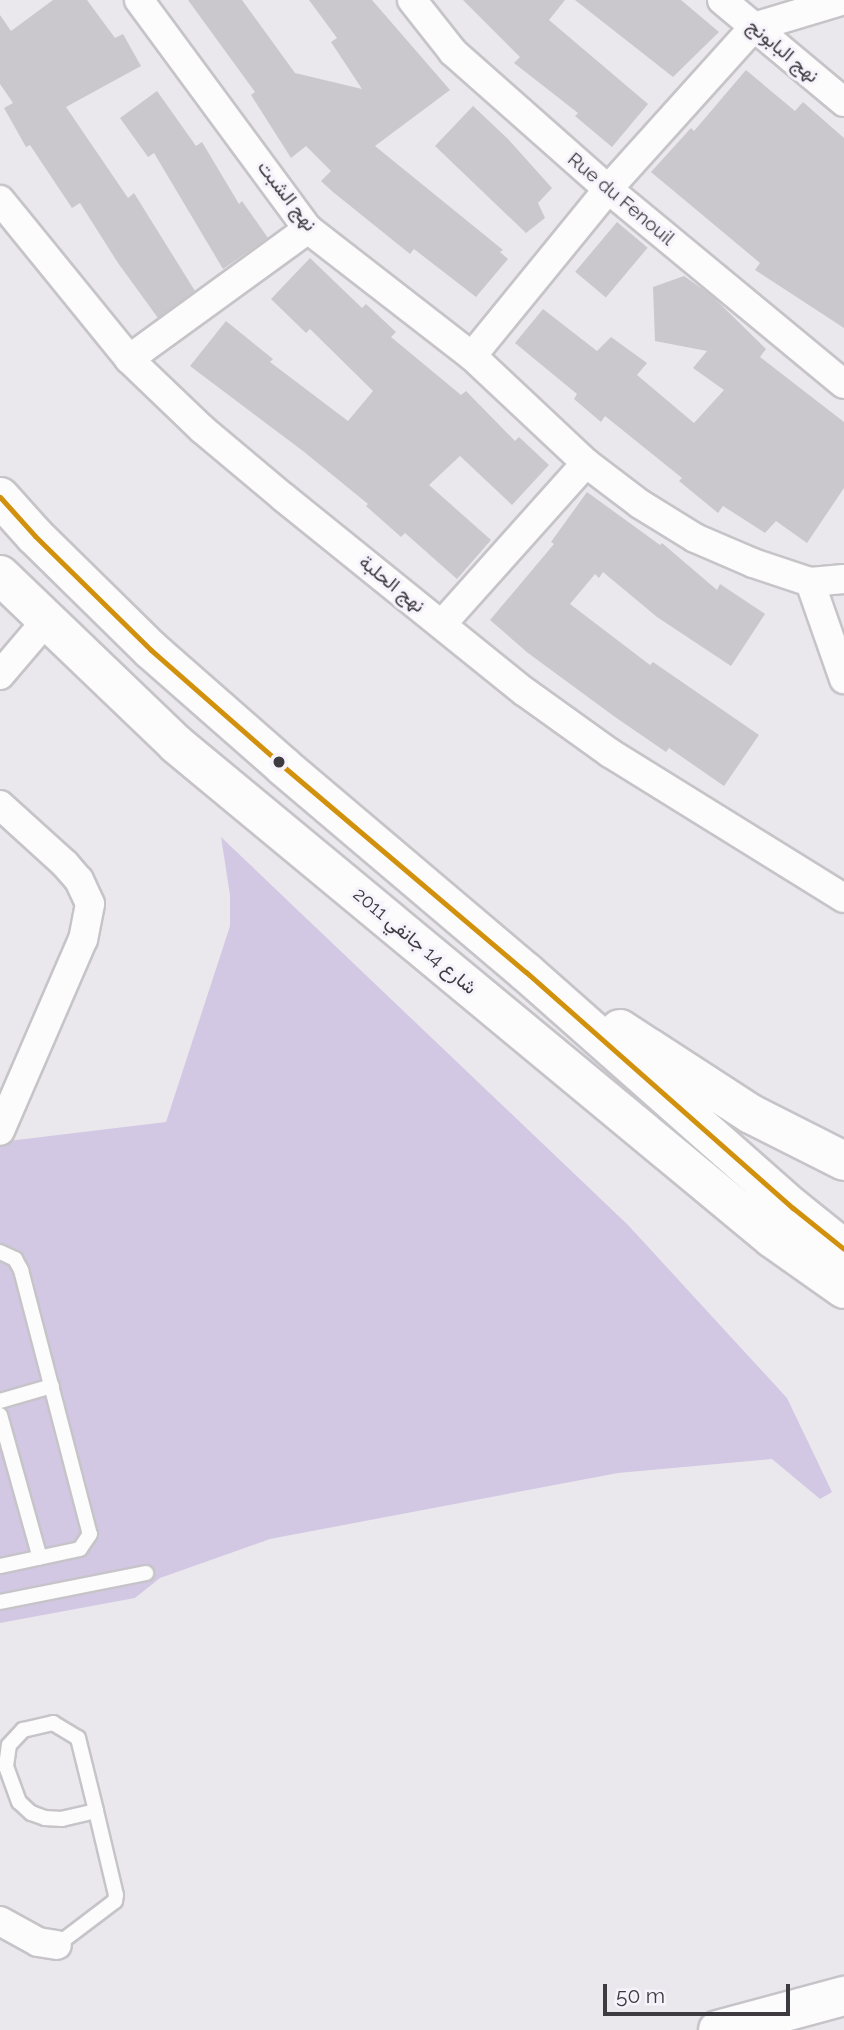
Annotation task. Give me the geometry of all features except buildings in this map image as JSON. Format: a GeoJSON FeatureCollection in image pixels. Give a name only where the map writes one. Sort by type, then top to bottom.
{"type":"FeatureCollection","features":[{"type":"Feature","properties":{"kind":"highway"},"geometry":{"type":"LineString","coordinates":[[0,497],[63,566],[150,650],[526,972],[793,1208],[844,1249]]}},
{"type":"Feature","properties":{"kind":"highway","name":"شارع 14 جانفي 2011"},"geometry":{"type":"LineString","coordinates":[[0,575],[176,744],[772,1238],[844,1289]]}},
{"type":"Feature","properties":{"kind":"highway"},"geometry":{"type":"LineString","coordinates":[[526,972],[568,993],[751,1114],[844,1161]]}},
{"type":"Feature","properties":{"kind":"highway"},"geometry":{"type":"LineString","coordinates":[[718,2030],[844,1996]]}},
{"type":"Feature","properties":{"kind":"street","name":"نهج الشبت"},"geometry":{"type":"LineString","coordinates":[[139,0],[309,229],[472,356]]}},
{"type":"Feature","properties":{"kind":"street","name":"Rue du Fenouil"},"geometry":{"type":"LineString","coordinates":[[412,0],[453,52],[608,189],[844,384]]}},
{"type":"Feature","properties":{"kind":"street","name":"نهج البابونج"},"geometry":{"type":"LineString","coordinates":[[722,0],[844,102]]}},
{"type":"Feature","properties":{"kind":"street"},"geometry":{"type":"LineString","coordinates":[[844,0],[754,27],[608,189],[472,356],[586,463],[640,504],[695,538],[753,564],[810,582],[844,579]]}},
{"type":"Feature","properties":{"kind":"street","name":"نهج الحلبة"},"geometry":{"type":"LineString","coordinates":[[0,200],[129,359],[202,429],[525,692],[610,752],[844,898]]}},
{"type":"Feature","properties":{"kind":"street"},"geometry":{"type":"LineString","coordinates":[[129,359],[309,229]]}},
{"type":"Feature","properties":{"kind":"street"},"geometry":{"type":"LineString","coordinates":[[442,624],[586,463]]}},
{"type":"Feature","properties":{"kind":"street"},"geometry":{"type":"LineString","coordinates":[[810,582],[844,679]]}},
{"type":"Feature","properties":{"kind":"street"},"geometry":{"type":"LineString","coordinates":[[0,675],[46,621]]}},
{"type":"Feature","properties":{"kind":"street"},"geometry":{"type":"LineString","coordinates":[[0,806],[65,864],[79,880],[90,904],[83,939],[0,1131]]}},
{"type":"Feature","properties":{"kind":"street"},"geometry":{"type":"LineString","coordinates":[[0,1920],[38,1942],[57,1945]]}},
{"type":"Feature","properties":{"kind":"lane"},"geometry":{"type":"LineString","coordinates":[[0,1252],[11,1255],[19,1264],[90,1534],[80,1549],[0,1566]]}},
{"type":"Feature","properties":{"kind":"lane"},"geometry":{"type":"LineString","coordinates":[[0,1401],[51,1386]]}},
{"type":"Feature","properties":{"kind":"lane"},"geometry":{"type":"LineString","coordinates":[[0,1415],[40,1558]]}},
{"type":"Feature","properties":{"kind":"lane"},"geometry":{"type":"LineString","coordinates":[[0,1602],[146,1573]]}},
{"type":"Feature","properties":{"kind":"lane"},"geometry":{"type":"LineString","coordinates":[[57,1945],[115,1901],[116,1895],[96,1811],[78,1738],[71,1731],[53,1723],[23,1730],[15,1736],[6,1756],[12,1788],[19,1802],[31,1813],[45,1818],[62,1819],[96,1811]]}},
{"type":"Feature","properties":{"kind":"shaded area"},"geometry":{"type":"Polygon","coordinates":[[[221,837],[628,1225],[787,1398],[832,1492],[820,1499],[772,1459],[618,1473],[270,1539],[160,1578],[135,1598],[0,1623],[0,1142],[166,1122],[230,926],[230,895],[221,837]]]}},
{"type":"Feature","properties":{"kind":"transit line"},"geometry":{"type":"LineString","coordinates":[[0,497],[35,536],[151,650],[284,767],[526,972],[793,1208],[844,1249]]}}]}
